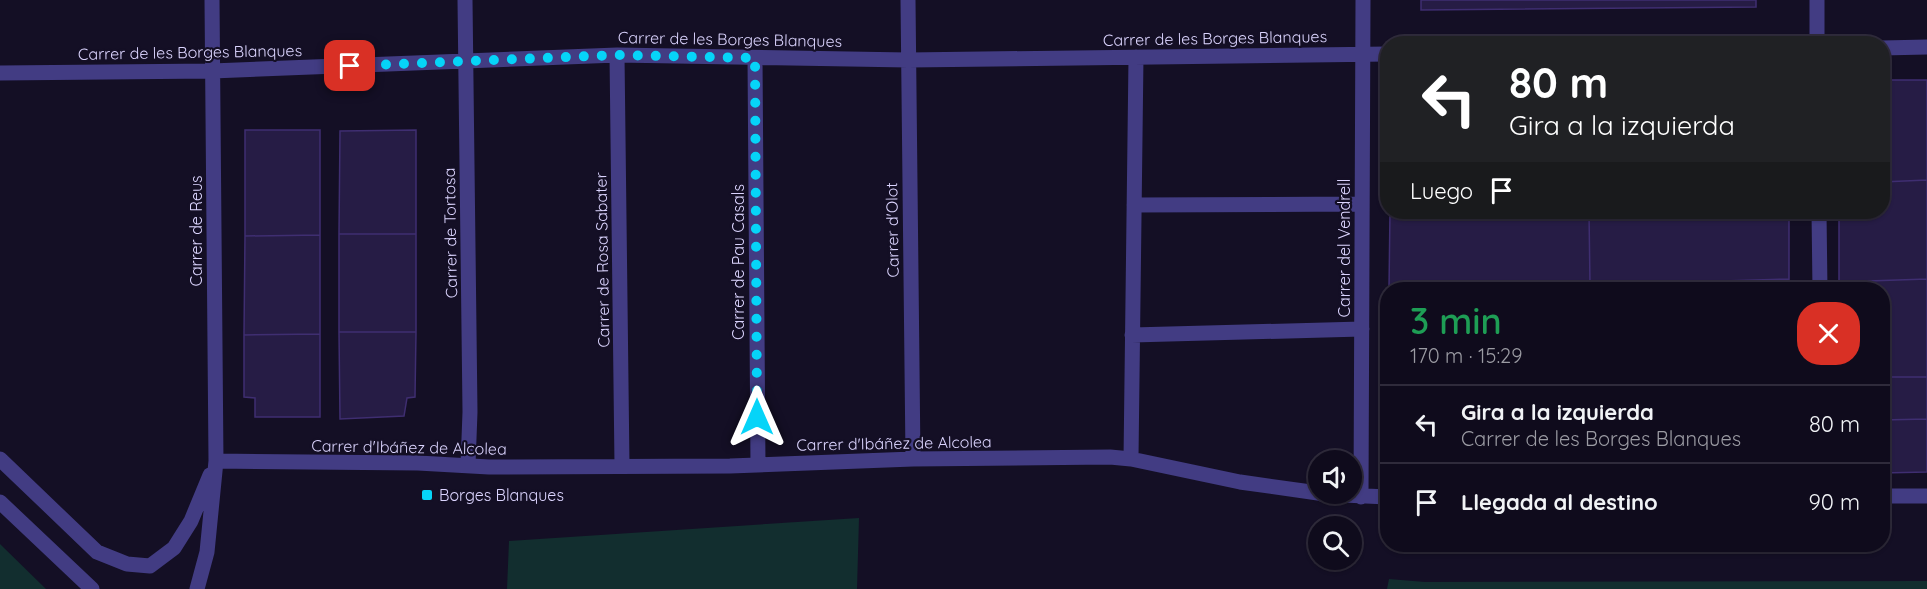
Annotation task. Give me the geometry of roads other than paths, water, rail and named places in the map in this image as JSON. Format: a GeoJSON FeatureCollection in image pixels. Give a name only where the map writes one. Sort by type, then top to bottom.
{"type":"FeatureCollection","features":[{"type":"Feature","properties":{"kind":"street","name":"Carrer de Reus"},"geometry":{"type":"LineString","coordinates":[[197,589],[207,552],[216,461],[212,0]]}},
{"type":"Feature","properties":{"kind":"street","name":"Carrer de Tortosa"},"geometry":{"type":"LineString","coordinates":[[465,0],[470,412],[468,465]]}},
{"type":"Feature","properties":{"kind":"street","name":"Carrer d'Olot"},"geometry":{"type":"LineString","coordinates":[[908,0],[913,459]]}},
{"type":"Feature","properties":{"kind":"street","name":"Carrer del Vendrell"},"geometry":{"type":"LineString","coordinates":[[1361,450],[1363,0]]}},
{"type":"Feature","properties":{"kind":"street"},"geometry":{"type":"LineString","coordinates":[[1817,0],[1817,36]]}},
{"type":"Feature","properties":{"kind":"street"},"geometry":{"type":"LineString","coordinates":[[1890,48],[1927,47]]}},
{"type":"Feature","properties":{"kind":"street","name":"Carrer de les Borges Blanques"},"geometry":{"type":"LineString","coordinates":[[0,73],[212,71],[617,55],[908,60],[1380,54]]}},
{"type":"Feature","properties":{"kind":"street","name":"Carrer de Rosa Sabater"},"geometry":{"type":"LineString","coordinates":[[617,55],[622,465]]}},
{"type":"Feature","properties":{"kind":"street"},"geometry":{"type":"LineString","coordinates":[[1131,459],[1136,57]]}},
{"type":"Feature","properties":{"kind":"street","name":"Carrer de Pau Casals"},"geometry":{"type":"LineString","coordinates":[[755,58],[758,465]]}},
{"type":"Feature","properties":{"kind":"street"},"geometry":{"type":"LineString","coordinates":[[1134,205],[1362,204]]}},
{"type":"Feature","properties":{"kind":"street"},"geometry":{"type":"LineString","coordinates":[[1819,219],[1820,282]]}},
{"type":"Feature","properties":{"kind":"street"},"geometry":{"type":"LineString","coordinates":[[1132,335],[1362,329]]}},
{"type":"Feature","properties":{"kind":"street"},"geometry":{"type":"LineString","coordinates":[[0,459],[97,552],[127,564],[150,566],[174,548],[191,522],[216,461]]}},
{"type":"Feature","properties":{"kind":"street","name":"Carrer d'Ibáñez de Alcolea"},"geometry":{"type":"LineString","coordinates":[[216,461],[489,467],[758,465],[913,459],[1131,459],[1240,482],[1308,491]]}},
{"type":"Feature","properties":{"kind":"street","name":"Carrer d'Ibáñez de Alcolea"},"geometry":{"type":"LineString","coordinates":[[1362,497],[1380,496]]}},
{"type":"Feature","properties":{"kind":"street"},"geometry":{"type":"LineString","coordinates":[[1890,496],[1927,496]]}},
{"type":"Feature","properties":{"kind":"street"},"geometry":{"type":"LineString","coordinates":[[0,502],[92,589]]}},
{"type":"Feature","properties":{"kind":"place","name":"Borges Blanques"},"geometry":{"type":"Point","coordinates":[427,495]}}]}
